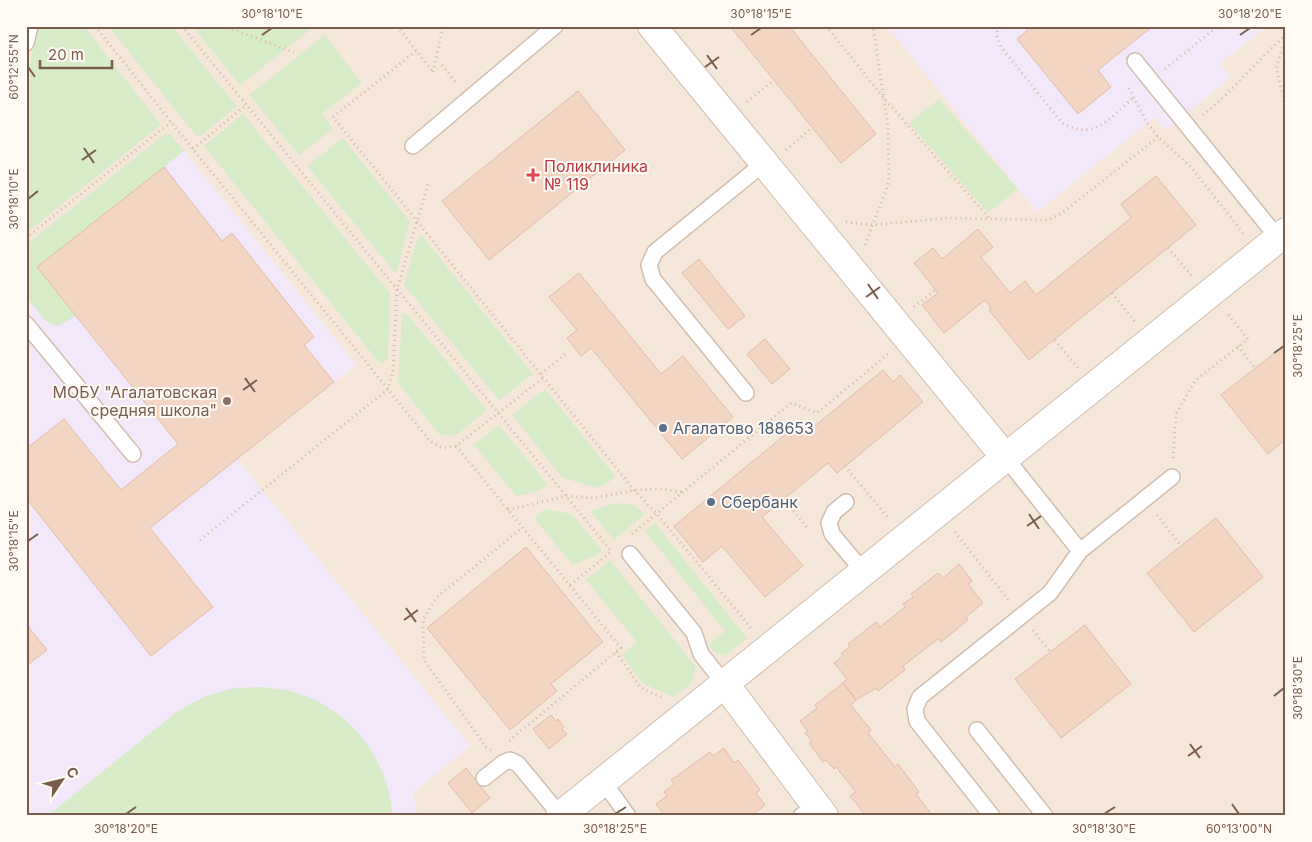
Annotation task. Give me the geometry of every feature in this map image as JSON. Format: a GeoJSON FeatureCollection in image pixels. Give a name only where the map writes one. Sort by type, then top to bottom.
{"type":"FeatureCollection","features":[{"type":"Feature","properties":{"kind":"street"},"geometry":{"type":"LineString","coordinates":[[652,26],[774,157],[908,338],[1005,457]]}},
{"type":"Feature","properties":{"kind":"street"},"geometry":{"type":"LineString","coordinates":[[560,815],[1005,457],[1283,239]]}},
{"type":"Feature","properties":{"kind":"street"},"geometry":{"type":"LineString","coordinates":[[724,683],[813,812]]}},
{"type":"Feature","properties":{"kind":"lane"},"geometry":{"type":"LineString","coordinates":[[26,43],[30,26]]}},
{"type":"Feature","properties":{"kind":"lane"},"geometry":{"type":"LineString","coordinates":[[413,146],[554,26]]}},
{"type":"Feature","properties":{"kind":"lane"},"geometry":{"type":"LineString","coordinates":[[1135,61],[1283,239]]}},
{"type":"Feature","properties":{"kind":"lane"},"geometry":{"type":"LineString","coordinates":[[746,393],[652,279],[649,266],[655,252],[774,157]]}},
{"type":"Feature","properties":{"kind":"lane"},"geometry":{"type":"LineString","coordinates":[[26,324],[133,454]]}},
{"type":"Feature","properties":{"kind":"lane"},"geometry":{"type":"LineString","coordinates":[[1005,457],[1080,550]]}},
{"type":"Feature","properties":{"kind":"lane"},"geometry":{"type":"LineString","coordinates":[[992,816],[917,721],[915,709],[920,697],[1050,593],[1080,550],[1172,477]]}},
{"type":"Feature","properties":{"kind":"lane"},"geometry":{"type":"LineString","coordinates":[[846,502],[834,512],[828,523],[832,534],[863,571]]}},
{"type":"Feature","properties":{"kind":"lane"},"geometry":{"type":"LineString","coordinates":[[623,551],[694,633],[701,654],[724,683]]}},
{"type":"Feature","properties":{"kind":"lane"},"geometry":{"type":"LineString","coordinates":[[977,730],[1045,816]]}},
{"type":"Feature","properties":{"kind":"lane"},"geometry":{"type":"LineString","coordinates":[[484,778],[499,758],[510,760],[518,764],[560,815]]}},
{"type":"Feature","properties":{"kind":"lane"},"geometry":{"type":"LineString","coordinates":[[603,781],[628,816]]}},
{"type":"Feature","properties":{"kind":"path"},"geometry":{"type":"LineString","coordinates":[[95,26],[170,122],[430,441],[443,448],[456,446],[499,413],[568,352]]}},
{"type":"Feature","properties":{"kind":"path"},"geometry":{"type":"LineString","coordinates":[[182,26],[612,551]]}},
{"type":"Feature","properties":{"kind":"path"},"geometry":{"type":"LineString","coordinates":[[223,26],[294,52]]}},
{"type":"Feature","properties":{"kind":"path"},"geometry":{"type":"LineString","coordinates":[[397,26],[433,72],[443,26]]}},
{"type":"Feature","properties":{"kind":"path"},"geometry":{"type":"LineString","coordinates":[[826,26],[883,98],[989,219]]}},
{"type":"Feature","properties":{"kind":"path"},"geometry":{"type":"LineString","coordinates":[[863,249],[889,182],[888,127],[873,26]]}},
{"type":"Feature","properties":{"kind":"path"},"geometry":{"type":"LineString","coordinates":[[998,26],[997,36],[1001,47],[1062,123],[1072,129],[1086,130],[1097,127],[1134,98]]}},
{"type":"Feature","properties":{"kind":"path"},"geometry":{"type":"LineString","coordinates":[[1151,81],[1218,26]]}},
{"type":"Feature","properties":{"kind":"path"},"geometry":{"type":"LineString","coordinates":[[1286,37],[1276,68],[1286,108]]}},
{"type":"Feature","properties":{"kind":"path"},"geometry":{"type":"LineString","coordinates":[[1164,142],[1175,138],[1216,104],[1268,50],[1286,37]]}},
{"type":"Feature","properties":{"kind":"path"},"geometry":{"type":"LineString","coordinates":[[416,51],[334,117],[634,490],[657,514],[752,629]]}},
{"type":"Feature","properties":{"kind":"path"},"geometry":{"type":"LineString","coordinates":[[1135,61],[1124,78],[1147,123],[1158,137],[1191,167],[1248,239]]}},
{"type":"Feature","properties":{"kind":"path"},"geometry":{"type":"LineString","coordinates":[[746,103],[774,80]]}},
{"type":"Feature","properties":{"kind":"path"},"geometry":{"type":"LineString","coordinates":[[193,149],[246,105]]}},
{"type":"Feature","properties":{"kind":"path"},"geometry":{"type":"LineString","coordinates":[[26,238],[170,122]]}},
{"type":"Feature","properties":{"kind":"path"},"geometry":{"type":"LineString","coordinates":[[774,157],[812,128]]}},
{"type":"Feature","properties":{"kind":"path"},"geometry":{"type":"LineString","coordinates":[[839,221],[872,225],[948,218],[1048,220],[1062,214],[1158,137]]}},
{"type":"Feature","properties":{"kind":"path"},"geometry":{"type":"LineString","coordinates":[[200,540],[388,389],[393,371],[397,289],[429,181]]}},
{"type":"Feature","properties":{"kind":"path"},"geometry":{"type":"LineString","coordinates":[[1168,248],[1196,282]]}},
{"type":"Feature","properties":{"kind":"path"},"geometry":{"type":"LineString","coordinates":[[914,307],[935,290]]}},
{"type":"Feature","properties":{"kind":"path"},"geometry":{"type":"LineString","coordinates":[[1112,293],[1140,328]]}},
{"type":"Feature","properties":{"kind":"path"},"geometry":{"type":"LineString","coordinates":[[1172,477],[1176,414],[1194,381],[1248,339],[1239,328]]}},
{"type":"Feature","properties":{"kind":"path"},"geometry":{"type":"LineString","coordinates":[[628,537],[791,403],[817,414],[908,338]]}},
{"type":"Feature","properties":{"kind":"path"},"geometry":{"type":"LineString","coordinates":[[1055,340],[1083,374]]}},
{"type":"Feature","properties":{"kind":"path"},"geometry":{"type":"LineString","coordinates":[[1238,346],[1255,368]]}},
{"type":"Feature","properties":{"kind":"path"},"geometry":{"type":"LineString","coordinates":[[456,446],[621,648],[499,758],[486,747],[424,660],[423,620],[436,598],[522,528]]}},
{"type":"Feature","properties":{"kind":"path"},"geometry":{"type":"LineString","coordinates":[[845,466],[889,519]]}},
{"type":"Feature","properties":{"kind":"path"},"geometry":{"type":"LineString","coordinates":[[508,510],[566,496],[595,498],[634,490],[660,489],[683,492]]}},
{"type":"Feature","properties":{"kind":"path"},"geometry":{"type":"LineString","coordinates":[[1145,499],[1181,546]]}},
{"type":"Feature","properties":{"kind":"path"},"geometry":{"type":"LineString","coordinates":[[953,529],[1050,652]]}},
{"type":"Feature","properties":{"kind":"path"},"geometry":{"type":"LineString","coordinates":[[570,585],[612,551],[623,551]]}},
{"type":"Feature","properties":{"kind":"path"},"geometry":{"type":"LineString","coordinates":[[616,652],[641,688],[668,700],[682,717]]}},
{"type":"Feature","properties":{"kind":"shaded area"},"geometry":{"type":"Polygon","coordinates":[[[26,26],[1286,26],[1286,816],[26,816],[26,26]]]}},
{"type":"Feature","properties":{"kind":"shaded area"},"geometry":{"type":"Polygon","coordinates":[[[887,26],[1267,26],[1220,64],[1230,78],[1166,130],[1155,117],[1037,212],[887,26]]]}},
{"type":"Feature","properties":{"kind":"shaded area"},"geometry":{"type":"Polygon","coordinates":[[[184,151],[356,365],[237,459],[470,746],[413,793],[419,816],[26,816],[26,275],[184,151]]]}},
{"type":"Feature","properties":{"kind":"green space"},"geometry":{"type":"Polygon","coordinates":[[[38,26],[84,26],[161,125],[26,233],[26,81],[38,26]]]}},
{"type":"Feature","properties":{"kind":"green space"},"geometry":{"type":"Polygon","coordinates":[[[108,26],[171,26],[237,106],[198,138],[108,26]]]}},
{"type":"Feature","properties":{"kind":"green space"},"geometry":{"type":"Polygon","coordinates":[[[192,26],[265,26],[270,33],[279,26],[315,26],[240,85],[192,26]]]}},
{"type":"Feature","properties":{"kind":"green space"},"geometry":{"type":"Polygon","coordinates":[[[325,35],[362,83],[322,114],[333,129],[299,155],[249,95],[325,35]]]}},
{"type":"Feature","properties":{"kind":"green space"},"geometry":{"type":"Polygon","coordinates":[[[939,99],[1018,189],[988,213],[909,123],[939,99]]]}},
{"type":"Feature","properties":{"kind":"green space"},"geometry":{"type":"Polygon","coordinates":[[[243,114],[390,293],[388,358],[385,362],[381,363],[377,360],[204,146],[243,114]]]}},
{"type":"Feature","properties":{"kind":"green space"},"geometry":{"type":"Polygon","coordinates":[[[165,134],[171,135],[184,151],[38,267],[76,315],[58,325],[45,320],[26,296],[26,245],[165,134]]]}},
{"type":"Feature","properties":{"kind":"green space"},"geometry":{"type":"Polygon","coordinates":[[[343,138],[410,222],[396,274],[307,166],[343,138]]]}},
{"type":"Feature","properties":{"kind":"green space"},"geometry":{"type":"Polygon","coordinates":[[[422,236],[533,374],[499,400],[404,285],[418,237],[422,236]]]}},
{"type":"Feature","properties":{"kind":"green space"},"geometry":{"type":"Polygon","coordinates":[[[402,314],[407,314],[487,410],[456,435],[447,436],[439,434],[398,383],[402,314]]]}},
{"type":"Feature","properties":{"kind":"green space"},"geometry":{"type":"Polygon","coordinates":[[[545,389],[615,476],[608,483],[597,488],[563,478],[512,415],[545,389]]]}},
{"type":"Feature","properties":{"kind":"green space"},"geometry":{"type":"Polygon","coordinates":[[[499,425],[548,485],[535,492],[516,496],[474,445],[499,425]]]}},
{"type":"Feature","properties":{"kind":"green space"},"geometry":{"type":"Polygon","coordinates":[[[616,503],[634,505],[645,514],[614,540],[590,511],[616,503]]]}},
{"type":"Feature","properties":{"kind":"green space"},"geometry":{"type":"Polygon","coordinates":[[[545,509],[572,514],[602,550],[595,556],[573,565],[534,518],[545,509]]]}},
{"type":"Feature","properties":{"kind":"green space"},"geometry":{"type":"Polygon","coordinates":[[[655,523],[747,638],[725,656],[714,652],[708,645],[725,631],[645,531],[655,523]]]}},
{"type":"Feature","properties":{"kind":"green space"},"geometry":{"type":"Polygon","coordinates":[[[610,560],[695,665],[694,676],[690,684],[673,697],[642,683],[622,655],[637,642],[586,580],[610,560]]]}},
{"type":"Feature","properties":{"kind":"green space"},"geometry":{"type":"Polygon","coordinates":[[[264,687],[291,691],[315,700],[349,724],[363,739],[383,774],[393,816],[47,816],[179,710],[206,696],[235,688],[264,687]]]}},
{"type":"Feature","properties":{"kind":"building"},"geometry":{"type":"Polygon","coordinates":[[[730,26],[789,26],[876,134],[841,163],[730,26]]]}},
{"type":"Feature","properties":{"kind":"building"},"geometry":{"type":"Polygon","coordinates":[[[1032,26],[1153,26],[1098,70],[1111,87],[1078,114],[1017,39],[1032,26]]]}},
{"type":"Feature","properties":{"kind":"building","name":"Поликлиника № 119"},"geometry":{"type":"Polygon","coordinates":[[[578,91],[625,150],[489,260],[442,201],[578,91]]]}},
{"type":"Feature","properties":{"kind":"building","name":"МОБУ \"Агалатовская средняя школа\""},"geometry":{"type":"Polygon","coordinates":[[[164,167],[222,241],[232,233],[314,337],[304,345],[334,382],[150,528],[213,607],[151,656],[26,498],[26,449],[64,419],[121,490],[178,444],[37,267],[164,167]]]}},
{"type":"Feature","properties":{"kind":"building"},"geometry":{"type":"Polygon","coordinates":[[[1156,176],[1196,225],[1029,360],[989,310],[991,308],[985,300],[944,333],[922,305],[938,293],[914,263],[933,248],[942,259],[978,229],[993,247],[981,257],[1010,293],[1025,281],[1036,295],[1131,218],[1121,204],[1156,176]]]}},
{"type":"Feature","properties":{"kind":"building"},"geometry":{"type":"Polygon","coordinates":[[[699,259],[745,316],[728,329],[682,273],[699,259]]]}},
{"type":"Feature","properties":{"kind":"building"},"geometry":{"type":"Polygon","coordinates":[[[579,273],[661,374],[683,356],[733,417],[682,459],[591,348],[581,356],[567,338],[577,330],[549,297],[579,273]]]}},
{"type":"Feature","properties":{"kind":"building"},"geometry":{"type":"Polygon","coordinates":[[[765,339],[790,369],[772,384],[747,354],[765,339]]]}},
{"type":"Feature","properties":{"kind":"building"},"geometry":{"type":"Polygon","coordinates":[[[1286,344],[1286,439],[1268,454],[1221,395],[1286,344]]]}},
{"type":"Feature","properties":{"kind":"building"},"geometry":{"type":"Polygon","coordinates":[[[883,370],[893,382],[900,375],[923,402],[837,473],[828,463],[762,517],[803,566],[765,597],[722,546],[703,562],[674,526],[797,425],[805,434],[883,370]]]}},
{"type":"Feature","properties":{"kind":"building"},"geometry":{"type":"Polygon","coordinates":[[[1216,518],[1263,577],[1194,632],[1147,573],[1216,518]]]}},
{"type":"Feature","properties":{"kind":"building"},"geometry":{"type":"Polygon","coordinates":[[[526,547],[603,642],[551,684],[557,691],[510,730],[427,628],[526,547]]]}},
{"type":"Feature","properties":{"kind":"building"},"geometry":{"type":"Polygon","coordinates":[[[959,564],[972,581],[968,584],[983,603],[966,617],[968,620],[941,642],[938,639],[903,666],[905,670],[878,691],[876,688],[856,700],[843,683],[847,679],[834,663],[843,656],[841,654],[850,646],[848,644],[876,622],[880,627],[905,607],[903,604],[913,597],[911,594],[938,573],[943,578],[959,564]]]}},
{"type":"Feature","properties":{"kind":"building"},"geometry":{"type":"Polygon","coordinates":[[[26,624],[47,650],[26,666],[26,624]]]}},
{"type":"Feature","properties":{"kind":"building"},"geometry":{"type":"Polygon","coordinates":[[[1085,625],[1131,684],[1061,738],[1015,679],[1085,625]]]}},
{"type":"Feature","properties":{"kind":"building"},"geometry":{"type":"Polygon","coordinates":[[[843,683],[856,700],[851,705],[871,730],[868,733],[895,767],[898,764],[919,792],[916,794],[933,816],[866,816],[850,796],[856,792],[836,767],[834,769],[826,760],[823,762],[809,743],[812,741],[805,733],[808,731],[800,721],[817,708],[815,705],[843,683]]]}},
{"type":"Feature","properties":{"kind":"building"},"geometry":{"type":"Polygon","coordinates":[[[551,715],[556,721],[558,719],[564,727],[562,729],[567,734],[549,749],[533,729],[551,715]]]}},
{"type":"Feature","properties":{"kind":"building"},"geometry":{"type":"Polygon","coordinates":[[[724,748],[734,763],[738,760],[760,790],[756,793],[765,805],[751,816],[665,816],[656,804],[667,796],[664,792],[674,784],[671,780],[710,752],[713,756],[724,748]]]}},
{"type":"Feature","properties":{"kind":"building"},"geometry":{"type":"Polygon","coordinates":[[[466,768],[490,798],[472,813],[448,783],[466,768]]]}},
{"type":"Feature","properties":{"kind":"place","name":"Поликлиника № 119"},"geometry":{"type":"Point","coordinates":[533,175]}},
{"type":"Feature","properties":{"kind":"place","name":"МОБУ \"Агалатовская средняя школа\""},"geometry":{"type":"Point","coordinates":[227,401]}},
{"type":"Feature","properties":{"kind":"place","name":"Агалатово 188653"},"geometry":{"type":"Point","coordinates":[663,428]}},
{"type":"Feature","properties":{"kind":"place","name":"Сбербанк"},"geometry":{"type":"Point","coordinates":[711,502]}}]}
